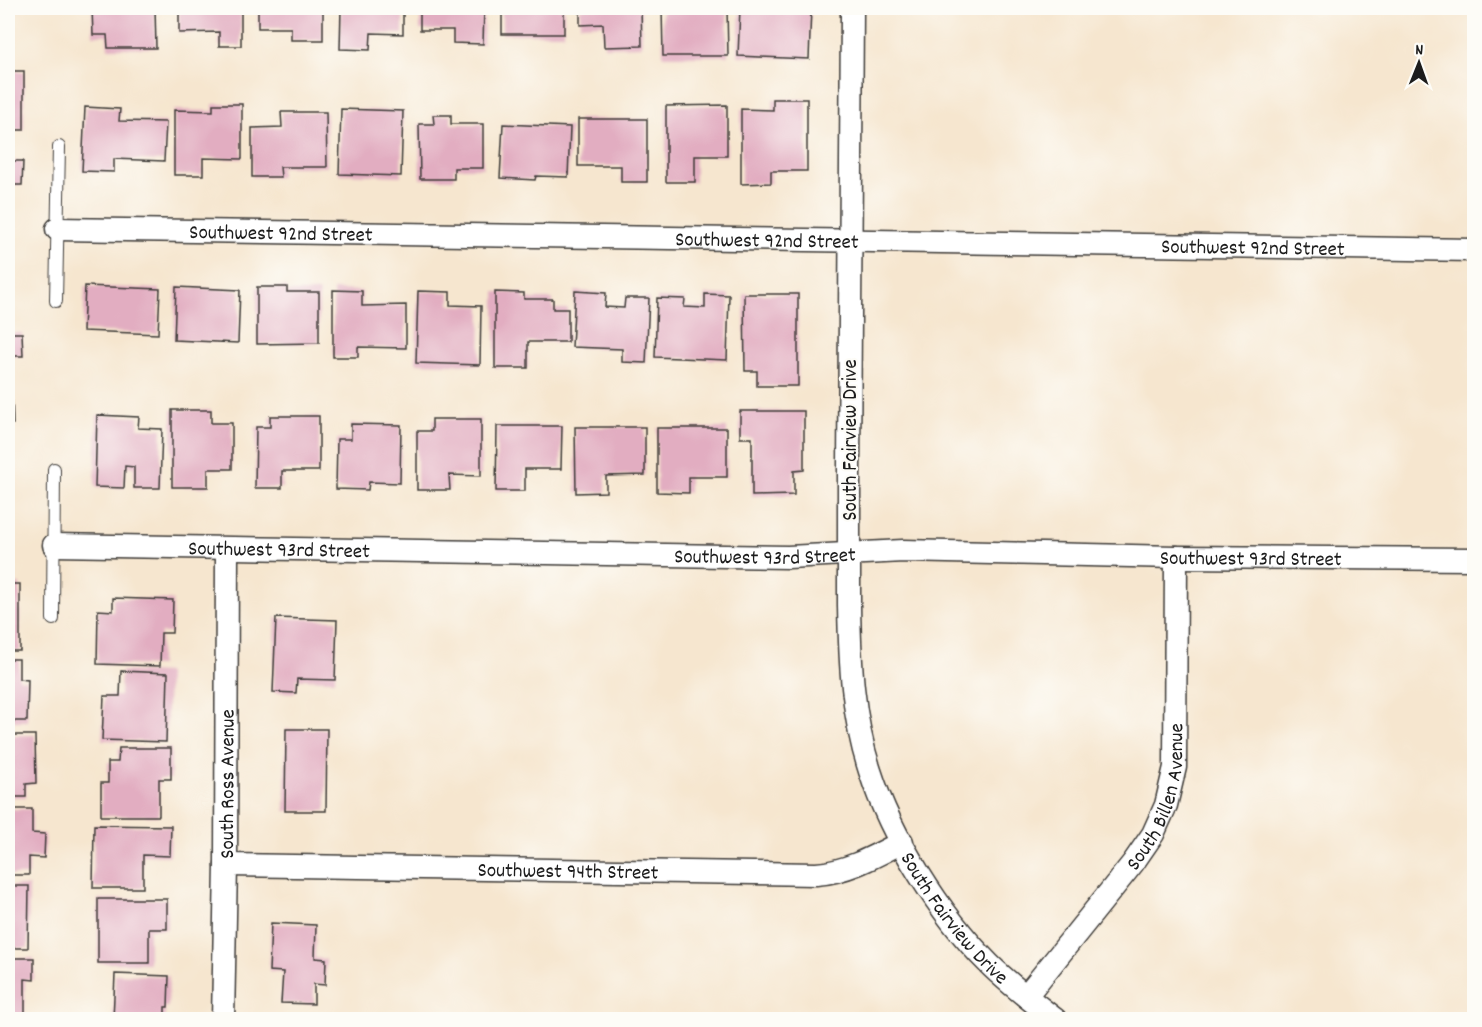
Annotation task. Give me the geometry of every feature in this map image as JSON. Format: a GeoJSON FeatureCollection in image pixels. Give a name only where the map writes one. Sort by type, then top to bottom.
{"type":"FeatureCollection","features":[{"type":"Feature","properties":{"kind":"street","name":"South Fairview Drive"},"geometry":{"type":"LineString","coordinates":[[852,8],[849,554],[850,672],[857,722],[871,774],[902,842],[926,885],[953,922],[989,964],[1056,1020]]}},
{"type":"Feature","properties":{"kind":"street","name":"Southwest 92nd Street"},"geometry":{"type":"LineString","coordinates":[[57,229],[1474,250]]}},
{"type":"Feature","properties":{"kind":"street","name":"Southwest 93rd Street"},"geometry":{"type":"LineString","coordinates":[[54,545],[788,557],[903,550],[1474,559]]}},
{"type":"Feature","properties":{"kind":"street","name":"South Ross Avenue"},"geometry":{"type":"LineString","coordinates":[[224,1020],[227,549]]}},
{"type":"Feature","properties":{"kind":"street","name":"South Billen Avenue"},"geometry":{"type":"LineString","coordinates":[[1026,996],[1133,863],[1153,834],[1166,805],[1175,767],[1176,556]]}},
{"type":"Feature","properties":{"kind":"street","name":"Southwest 94th Street"},"geometry":{"type":"LineString","coordinates":[[226,865],[816,874],[834,872],[869,859],[902,842]]}},
{"type":"Feature","properties":{"kind":"lane"},"geometry":{"type":"LineString","coordinates":[[56,301],[59,147]]}},
{"type":"Feature","properties":{"kind":"lane"},"geometry":{"type":"LineString","coordinates":[[53,619],[54,468]]}},
{"type":"Feature","properties":{"kind":"building"},"geometry":{"type":"Polygon","coordinates":[[[8,8],[10,8],[10,52],[8,52],[8,8]]]}},
{"type":"Feature","properties":{"kind":"building"},"geometry":{"type":"Polygon","coordinates":[[[92,8],[155,8],[156,48],[108,48],[107,35],[93,35],[92,8]]]}},
{"type":"Feature","properties":{"kind":"building"},"geometry":{"type":"Polygon","coordinates":[[[179,8],[241,8],[241,46],[219,46],[219,32],[179,33],[179,8]]]}},
{"type":"Feature","properties":{"kind":"building"},"geometry":{"type":"Polygon","coordinates":[[[258,8],[323,8],[323,40],[291,40],[291,28],[258,28],[258,8]]]}},
{"type":"Feature","properties":{"kind":"building"},"geometry":{"type":"Polygon","coordinates":[[[341,8],[403,8],[403,34],[371,33],[370,50],[340,49],[341,8]]]}},
{"type":"Feature","properties":{"kind":"building"},"geometry":{"type":"Polygon","coordinates":[[[420,8],[484,8],[483,44],[453,43],[453,30],[420,30],[420,8]]]}},
{"type":"Feature","properties":{"kind":"building"},"geometry":{"type":"Polygon","coordinates":[[[502,8],[564,8],[564,34],[502,34],[502,8]]]}},
{"type":"Feature","properties":{"kind":"building"},"geometry":{"type":"Polygon","coordinates":[[[580,8],[641,8],[642,46],[604,47],[603,24],[580,25],[580,8]]]}},
{"type":"Feature","properties":{"kind":"building"},"geometry":{"type":"Polygon","coordinates":[[[662,8],[727,8],[728,56],[663,56],[662,8]]]}},
{"type":"Feature","properties":{"kind":"building"},"geometry":{"type":"Polygon","coordinates":[[[740,8],[811,8],[809,59],[738,56],[740,8]]]}},
{"type":"Feature","properties":{"kind":"building"},"geometry":{"type":"Polygon","coordinates":[[[8,71],[24,71],[24,130],[8,130],[8,71]]]}},
{"type":"Feature","properties":{"kind":"building"},"geometry":{"type":"Polygon","coordinates":[[[773,99],[807,99],[807,171],[771,171],[771,183],[741,184],[741,109],[773,110],[773,99]]]}},
{"type":"Feature","properties":{"kind":"building"},"geometry":{"type":"Polygon","coordinates":[[[213,104],[242,104],[242,159],[203,158],[203,175],[174,175],[174,110],[213,111],[213,104]]]}},
{"type":"Feature","properties":{"kind":"building"},"geometry":{"type":"Polygon","coordinates":[[[727,105],[727,156],[695,156],[695,182],[666,182],[666,106],[727,105]]]}},
{"type":"Feature","properties":{"kind":"building"},"geometry":{"type":"Polygon","coordinates":[[[85,107],[120,109],[119,121],[166,122],[164,161],[114,159],[114,172],[82,171],[85,107]]]}},
{"type":"Feature","properties":{"kind":"building"},"geometry":{"type":"Polygon","coordinates":[[[341,109],[403,111],[401,176],[339,174],[341,109]]]}},
{"type":"Feature","properties":{"kind":"building"},"geometry":{"type":"Polygon","coordinates":[[[281,112],[326,112],[327,167],[280,167],[281,177],[252,177],[252,128],[282,127],[281,112]]]}},
{"type":"Feature","properties":{"kind":"building"},"geometry":{"type":"Polygon","coordinates":[[[433,115],[451,115],[451,124],[483,124],[483,168],[454,168],[454,179],[420,179],[419,124],[434,124],[433,115]]]}},
{"type":"Feature","properties":{"kind":"building"},"geometry":{"type":"Polygon","coordinates":[[[578,119],[647,119],[647,182],[621,182],[621,166],[578,166],[578,119]]]}},
{"type":"Feature","properties":{"kind":"building"},"geometry":{"type":"Polygon","coordinates":[[[503,124],[570,127],[568,177],[536,176],[535,180],[500,178],[503,124]]]}},
{"type":"Feature","properties":{"kind":"building"},"geometry":{"type":"Polygon","coordinates":[[[8,143],[10,143],[10,161],[23,161],[22,185],[10,185],[9,199],[8,199],[8,143]]]}},
{"type":"Feature","properties":{"kind":"building"},"geometry":{"type":"Polygon","coordinates":[[[8,214],[11,214],[11,273],[8,273],[8,214]]]}},
{"type":"Feature","properties":{"kind":"building"},"geometry":{"type":"Polygon","coordinates":[[[85,286],[160,289],[158,334],[83,331],[85,286]]]}},
{"type":"Feature","properties":{"kind":"building"},"geometry":{"type":"Polygon","coordinates":[[[176,287],[240,290],[238,343],[174,340],[176,287]]]}},
{"type":"Feature","properties":{"kind":"building"},"geometry":{"type":"Polygon","coordinates":[[[257,287],[287,287],[287,292],[319,292],[319,343],[257,344],[257,287]]]}},
{"type":"Feature","properties":{"kind":"building"},"geometry":{"type":"Polygon","coordinates":[[[333,290],[362,291],[362,306],[406,305],[406,348],[358,347],[358,357],[333,357],[333,290]]]}},
{"type":"Feature","properties":{"kind":"building"},"geometry":{"type":"Polygon","coordinates":[[[418,291],[450,292],[450,305],[481,306],[480,365],[416,363],[418,291]]]}},
{"type":"Feature","properties":{"kind":"building"},"geometry":{"type":"Polygon","coordinates":[[[575,291],[606,293],[605,307],[624,308],[625,298],[649,298],[646,363],[622,362],[622,349],[572,347],[575,291]]]}},
{"type":"Feature","properties":{"kind":"building"},"geometry":{"type":"Polygon","coordinates":[[[495,292],[524,293],[524,299],[553,299],[553,309],[568,309],[568,342],[528,342],[528,368],[495,368],[495,292]]]}},
{"type":"Feature","properties":{"kind":"building"},"geometry":{"type":"Polygon","coordinates":[[[705,294],[729,295],[727,360],[655,357],[657,298],[685,299],[684,307],[705,308],[705,294]]]}},
{"type":"Feature","properties":{"kind":"building"},"geometry":{"type":"Polygon","coordinates":[[[744,294],[798,294],[798,386],[757,386],[757,371],[745,371],[744,294]]]}},
{"type":"Feature","properties":{"kind":"building"},"geometry":{"type":"Polygon","coordinates":[[[8,333],[22,333],[23,356],[8,356],[8,333]]]}},
{"type":"Feature","properties":{"kind":"building"},"geometry":{"type":"Polygon","coordinates":[[[12,391],[13,424],[8,424],[8,392],[12,391]]]}},
{"type":"Feature","properties":{"kind":"building"},"geometry":{"type":"Polygon","coordinates":[[[172,410],[211,410],[211,423],[232,423],[232,469],[208,469],[208,487],[172,487],[172,410]]]}},
{"type":"Feature","properties":{"kind":"building"},"geometry":{"type":"Polygon","coordinates":[[[740,411],[804,411],[804,470],[794,471],[794,495],[752,496],[752,438],[740,438],[740,411]]]}},
{"type":"Feature","properties":{"kind":"building"},"geometry":{"type":"Polygon","coordinates":[[[97,415],[139,417],[138,428],[162,429],[160,488],[134,488],[134,467],[125,466],[124,488],[95,487],[97,415]]]}},
{"type":"Feature","properties":{"kind":"building"},"geometry":{"type":"Polygon","coordinates":[[[270,416],[319,416],[319,471],[282,471],[282,488],[255,488],[256,427],[270,427],[270,416]]]}},
{"type":"Feature","properties":{"kind":"building"},"geometry":{"type":"Polygon","coordinates":[[[432,419],[481,419],[481,476],[449,475],[450,490],[417,490],[417,431],[432,431],[432,419]]]}},
{"type":"Feature","properties":{"kind":"building"},"geometry":{"type":"Polygon","coordinates":[[[351,424],[401,425],[400,483],[369,482],[368,490],[336,489],[337,439],[351,439],[351,424]]]}},
{"type":"Feature","properties":{"kind":"building"},"geometry":{"type":"Polygon","coordinates":[[[497,426],[562,426],[561,469],[525,469],[525,491],[496,491],[497,426]]]}},
{"type":"Feature","properties":{"kind":"building"},"geometry":{"type":"Polygon","coordinates":[[[575,427],[645,427],[645,475],[606,476],[606,492],[576,493],[575,427]]]}},
{"type":"Feature","properties":{"kind":"building"},"geometry":{"type":"Polygon","coordinates":[[[657,428],[727,428],[727,477],[689,477],[689,493],[657,492],[657,428]]]}},
{"type":"Feature","properties":{"kind":"building"},"geometry":{"type":"Polygon","coordinates":[[[8,584],[20,584],[20,651],[8,651],[8,584]]]}},
{"type":"Feature","properties":{"kind":"building"},"geometry":{"type":"Polygon","coordinates":[[[113,598],[173,600],[172,633],[161,633],[160,666],[97,664],[98,610],[113,611],[113,598]]]}},
{"type":"Feature","properties":{"kind":"building"},"geometry":{"type":"Polygon","coordinates":[[[276,618],[337,620],[335,680],[297,679],[296,693],[273,692],[276,618]]]}},
{"type":"Feature","properties":{"kind":"building"},"geometry":{"type":"Polygon","coordinates":[[[8,659],[19,659],[19,679],[28,680],[27,721],[8,721],[8,659]]]}},
{"type":"Feature","properties":{"kind":"building"},"geometry":{"type":"Polygon","coordinates":[[[121,671],[168,673],[166,742],[102,740],[104,696],[120,696],[121,671]]]}},
{"type":"Feature","properties":{"kind":"building"},"geometry":{"type":"Polygon","coordinates":[[[286,729],[327,729],[326,811],[285,811],[286,729]]]}},
{"type":"Feature","properties":{"kind":"building"},"geometry":{"type":"Polygon","coordinates":[[[8,735],[35,735],[36,783],[26,784],[26,797],[8,797],[8,735]]]}},
{"type":"Feature","properties":{"kind":"building"},"geometry":{"type":"Polygon","coordinates":[[[119,748],[171,748],[171,779],[159,779],[159,816],[101,816],[101,783],[108,783],[108,762],[118,762],[119,748]]]}},
{"type":"Feature","properties":{"kind":"building"},"geometry":{"type":"Polygon","coordinates":[[[8,809],[32,809],[32,833],[45,834],[44,858],[29,857],[29,875],[8,875],[8,809]]]}},
{"type":"Feature","properties":{"kind":"building"},"geometry":{"type":"Polygon","coordinates":[[[94,825],[171,826],[170,856],[143,855],[143,888],[93,888],[94,825]]]}},
{"type":"Feature","properties":{"kind":"building"},"geometry":{"type":"Polygon","coordinates":[[[8,886],[29,886],[28,948],[8,948],[8,886]]]}},
{"type":"Feature","properties":{"kind":"building"},"geometry":{"type":"Polygon","coordinates":[[[98,899],[167,899],[167,929],[149,929],[149,963],[98,963],[98,899]]]}},
{"type":"Feature","properties":{"kind":"building"},"geometry":{"type":"Polygon","coordinates":[[[271,923],[316,925],[315,958],[326,959],[325,985],[314,984],[314,1004],[281,1003],[283,972],[269,971],[271,923]]]}},
{"type":"Feature","properties":{"kind":"building"},"geometry":{"type":"Polygon","coordinates":[[[8,958],[34,958],[34,980],[25,979],[25,1020],[8,1020],[8,958]]]}},
{"type":"Feature","properties":{"kind":"building"},"geometry":{"type":"Polygon","coordinates":[[[115,974],[169,976],[168,1007],[165,1007],[165,1020],[113,1020],[115,974]]]}}]}
